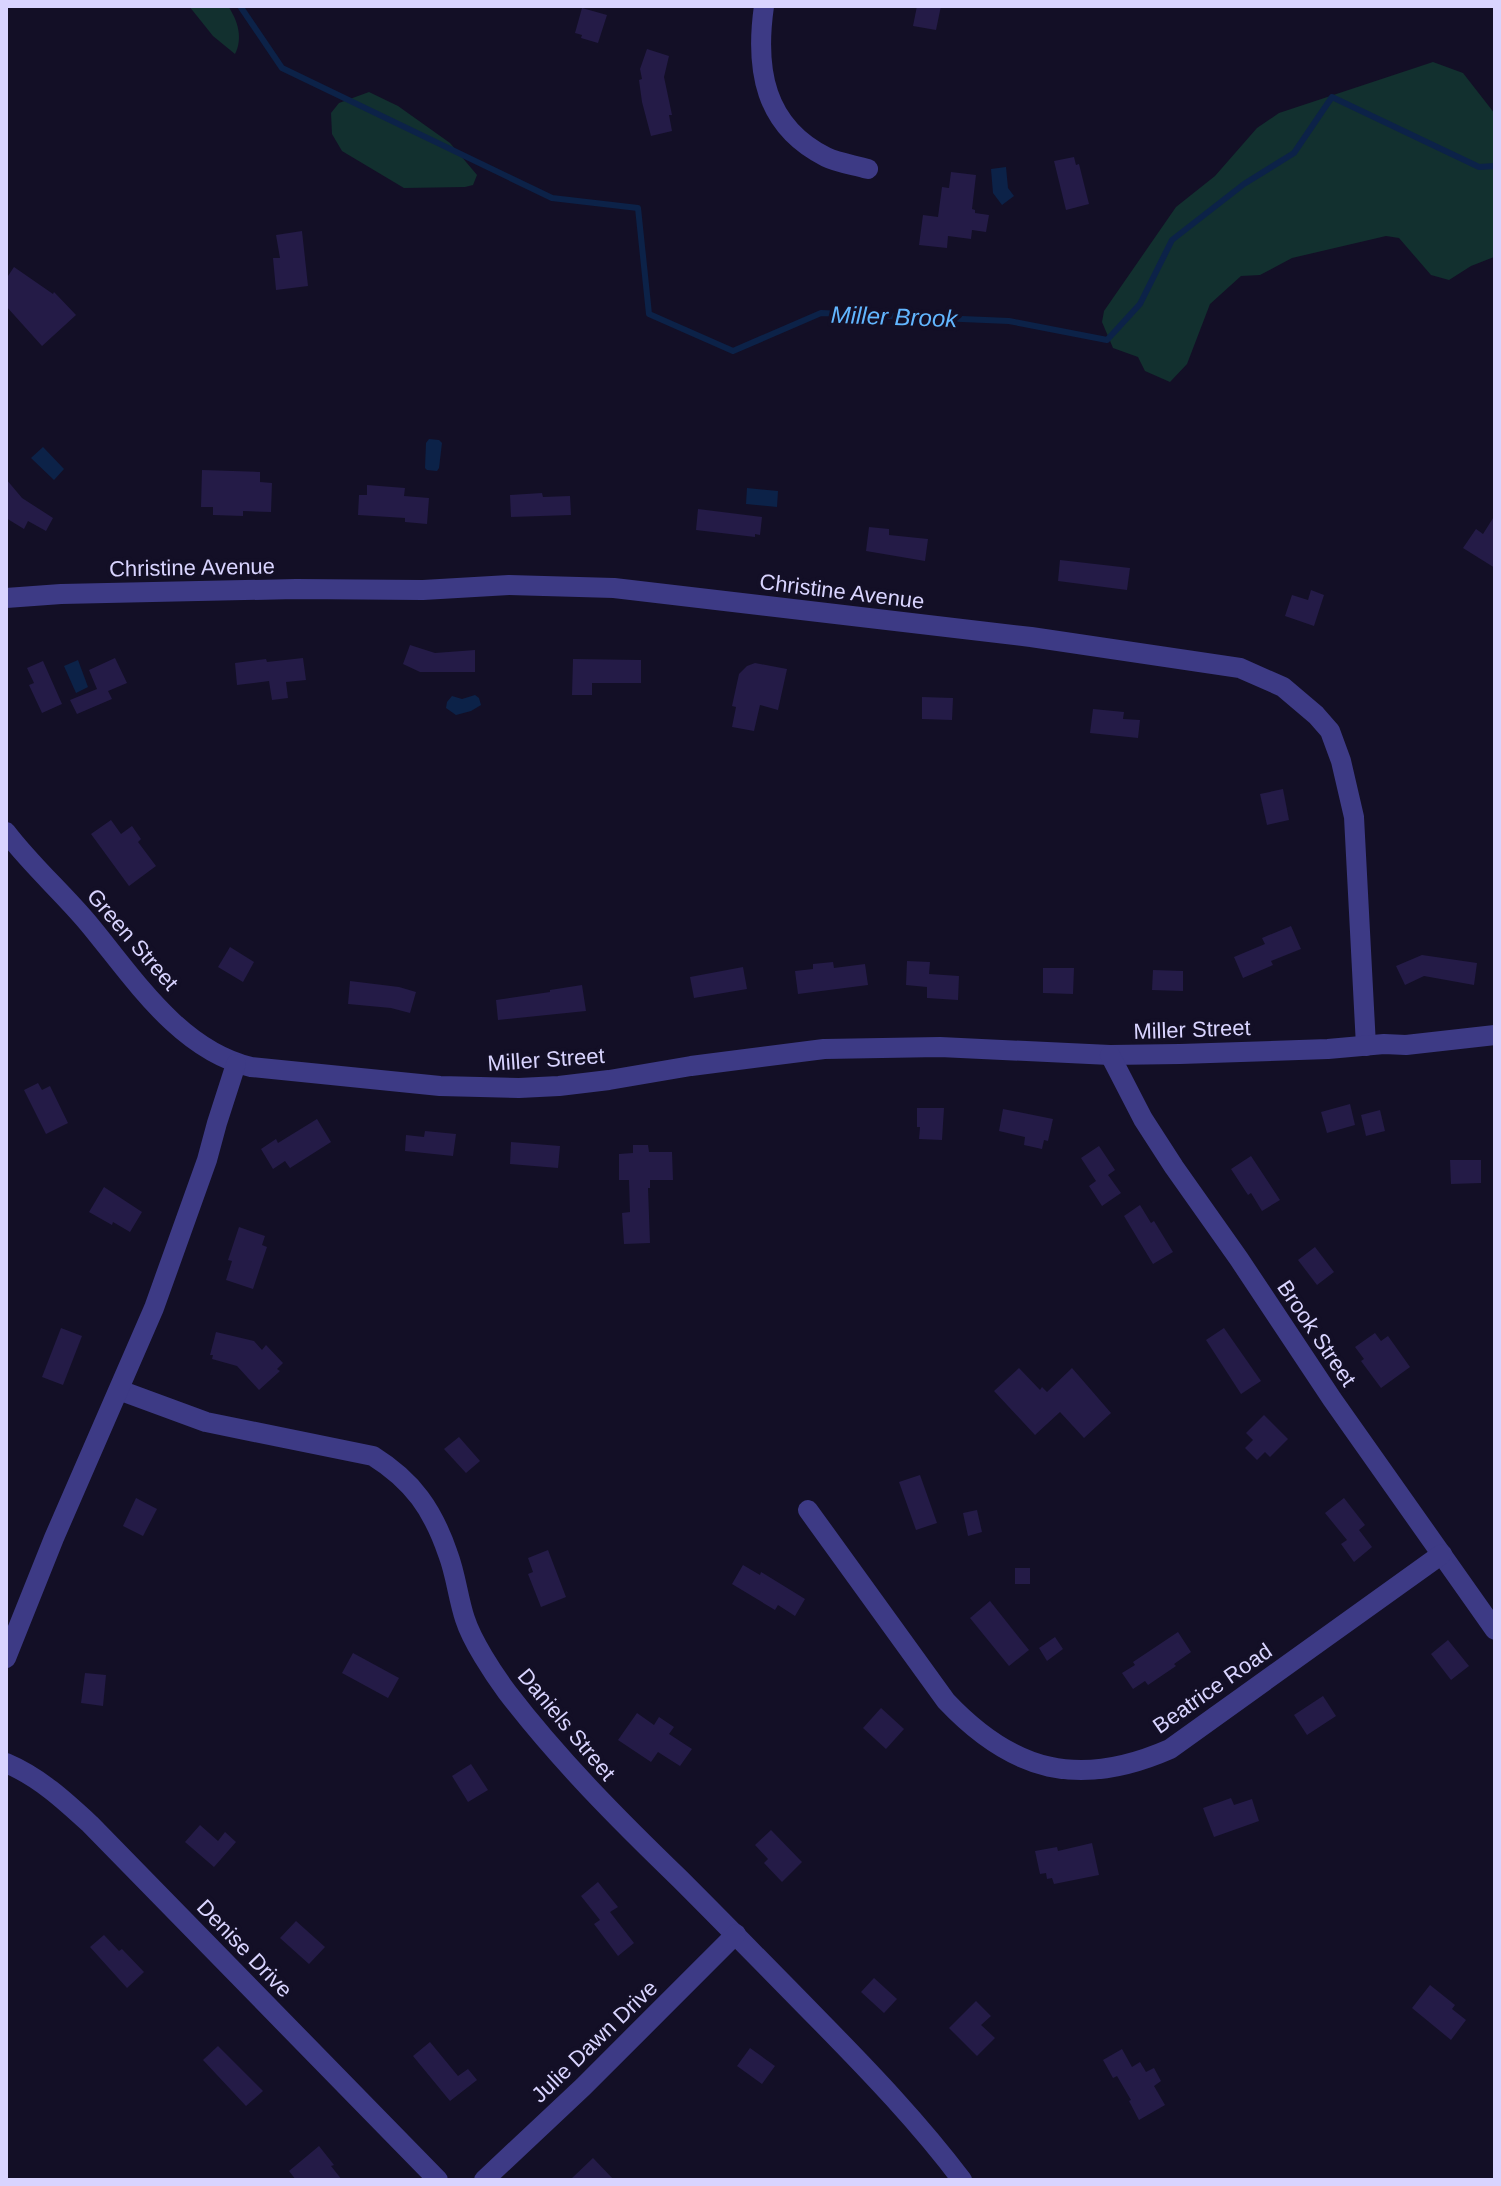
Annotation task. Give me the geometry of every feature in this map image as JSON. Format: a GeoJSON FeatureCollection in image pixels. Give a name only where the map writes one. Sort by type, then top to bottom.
{"type":"FeatureCollection","features":[{"type":"Feature","properties":{"kind":"street"},"geometry":{"type":"LineString","coordinates":[[764,6],[762,69],[768,99],[781,122],[828,158],[868,169]]}},
{"type":"Feature","properties":{"kind":"street","name":"Christine Avenue"},"geometry":{"type":"LineString","coordinates":[[6,598],[296,589],[423,590],[509,585],[614,588],[1031,637],[1240,668],[1283,687],[1316,715],[1330,731],[1341,761],[1354,817],[1366,1046]]}},
{"type":"Feature","properties":{"kind":"street","name":"Green Street"},"geometry":{"type":"LineString","coordinates":[[6,832],[87,921],[149,997],[186,1033],[236,1064]]}},
{"type":"Feature","properties":{"kind":"street","name":"Miller Street"},"geometry":{"type":"LineString","coordinates":[[236,1064],[440,1086],[519,1088],[609,1080],[824,1049],[940,1047],[1110,1055],[1180,1054],[1406,1045],[1495,1035]]}},
{"type":"Feature","properties":{"kind":"street","name":"Brook Street"},"geometry":{"type":"LineString","coordinates":[[1110,1055],[1143,1119],[1174,1167],[1495,1630]]}},
{"type":"Feature","properties":{"kind":"street"},"geometry":{"type":"LineString","coordinates":[[6,1658],[106,1415],[154,1308],[188,1218],[236,1064]]}},
{"type":"Feature","properties":{"kind":"street","name":"Daniels Street"},"geometry":{"type":"LineString","coordinates":[[119,1390],[206,1422],[373,1456],[407,1481],[433,1519],[449,1555],[465,1621],[481,1653],[507,1691],[592,1793],[736,1934],[892,2095],[962,2180]]}},
{"type":"Feature","properties":{"kind":"street","name":"Beatrice Road"},"geometry":{"type":"LineString","coordinates":[[808,1510],[946,1701],[968,1723],[990,1742],[1019,1758],[1051,1767],[1073,1769],[1134,1764],[1170,1749],[1442,1554]]}},
{"type":"Feature","properties":{"kind":"street","name":"Denise Drive"},"geometry":{"type":"LineString","coordinates":[[6,1763],[50,1787],[90,1824],[438,2180]]}},
{"type":"Feature","properties":{"kind":"street","name":"Julie Dawn Drive"},"geometry":{"type":"LineString","coordinates":[[484,2180],[583,2087],[736,1934]]}},
{"type":"Feature","properties":{"kind":"green space"},"geometry":{"type":"Polygon","coordinates":[[[189,6],[228,6],[238,30],[239,42],[235,54],[213,36],[189,6]]]}},
{"type":"Feature","properties":{"kind":"green space"},"geometry":{"type":"Polygon","coordinates":[[[1433,62],[1463,73],[1495,114],[1494,257],[1471,266],[1449,280],[1431,275],[1399,238],[1386,236],[1292,258],[1260,275],[1241,276],[1210,304],[1187,364],[1170,382],[1145,371],[1138,357],[1113,348],[1102,322],[1104,311],[1176,207],[1215,176],[1257,128],[1279,113],[1433,62]]]}},
{"type":"Feature","properties":{"kind":"green space"},"geometry":{"type":"Polygon","coordinates":[[[369,92],[398,106],[450,143],[477,175],[473,185],[404,188],[342,151],[332,134],[331,113],[339,103],[369,92]]]}},
{"type":"Feature","properties":{"kind":"water"},"geometry":{"type":"Polygon","coordinates":[[[1006,167],[1008,188],[1014,196],[1002,205],[993,193],[991,169],[1006,167]]]}},
{"type":"Feature","properties":{"kind":"water"},"geometry":{"type":"Polygon","coordinates":[[[429,439],[442,443],[437,471],[425,468],[426,443],[429,439]]]}},
{"type":"Feature","properties":{"kind":"water"},"geometry":{"type":"Polygon","coordinates":[[[43,447],[64,469],[54,480],[31,458],[43,447]]]}},
{"type":"Feature","properties":{"kind":"water"},"geometry":{"type":"Polygon","coordinates":[[[747,488],[778,491],[777,507],[746,504],[747,488]]]}},
{"type":"Feature","properties":{"kind":"water"},"geometry":{"type":"Polygon","coordinates":[[[78,660],[88,687],[76,693],[64,666],[78,660]]]}},
{"type":"Feature","properties":{"kind":"water"},"geometry":{"type":"Polygon","coordinates":[[[475,695],[481,705],[471,711],[456,715],[446,708],[452,696],[462,699],[475,695]]]}},
{"type":"Feature","properties":{"kind":"building"},"geometry":{"type":"Polygon","coordinates":[[[917,6],[941,6],[936,30],[913,26],[917,6]]]}},
{"type":"Feature","properties":{"kind":"building"},"geometry":{"type":"Polygon","coordinates":[[[582,8],[607,15],[598,43],[575,33],[582,8]]]}},
{"type":"Feature","properties":{"kind":"building"},"geometry":{"type":"Polygon","coordinates":[[[647,49],[669,56],[664,77],[672,115],[669,115],[672,131],[651,136],[639,80],[642,79],[640,69],[647,49]]]}},
{"type":"Feature","properties":{"kind":"building"},"geometry":{"type":"Polygon","coordinates":[[[1074,157],[1076,165],[1079,164],[1089,204],[1066,210],[1054,161],[1074,157]]]}},
{"type":"Feature","properties":{"kind":"building"},"geometry":{"type":"Polygon","coordinates":[[[951,172],[976,175],[972,209],[975,213],[989,215],[986,232],[972,230],[971,239],[948,236],[947,248],[919,245],[923,215],[938,217],[942,187],[949,188],[951,172]]]}},
{"type":"Feature","properties":{"kind":"building"},"geometry":{"type":"Polygon","coordinates":[[[302,231],[308,286],[276,290],[273,258],[280,258],[276,235],[302,231]]]}},
{"type":"Feature","properties":{"kind":"building"},"geometry":{"type":"Polygon","coordinates":[[[14,267],[54,292],[76,315],[42,346],[6,306],[6,279],[14,267]]]}},
{"type":"Feature","properties":{"kind":"building"},"geometry":{"type":"Polygon","coordinates":[[[202,470],[260,472],[260,482],[272,483],[271,512],[243,511],[243,516],[213,515],[213,507],[201,507],[202,470]]]}},
{"type":"Feature","properties":{"kind":"building"},"geometry":{"type":"Polygon","coordinates":[[[6,479],[22,498],[53,518],[46,531],[28,521],[24,529],[6,518],[6,479]]]}},
{"type":"Feature","properties":{"kind":"building"},"geometry":{"type":"Polygon","coordinates":[[[367,485],[405,488],[404,496],[429,498],[427,524],[405,522],[405,518],[358,515],[359,495],[367,495],[367,485]]]}},
{"type":"Feature","properties":{"kind":"building"},"geometry":{"type":"Polygon","coordinates":[[[542,493],[543,497],[570,496],[571,515],[511,517],[510,495],[542,493]]]}},
{"type":"Feature","properties":{"kind":"building"},"geometry":{"type":"Polygon","coordinates":[[[698,509],[762,517],[760,535],[696,530],[698,509]]]}},
{"type":"Feature","properties":{"kind":"building"},"geometry":{"type":"Polygon","coordinates":[[[1495,515],[1495,568],[1463,548],[1476,529],[1483,534],[1495,515]]]}},
{"type":"Feature","properties":{"kind":"building"},"geometry":{"type":"Polygon","coordinates":[[[869,527],[889,529],[889,535],[928,539],[925,561],[866,551],[869,527]]]}},
{"type":"Feature","properties":{"kind":"building"},"geometry":{"type":"Polygon","coordinates":[[[1060,560],[1130,568],[1127,590],[1058,581],[1060,560]]]}},
{"type":"Feature","properties":{"kind":"building"},"geometry":{"type":"Polygon","coordinates":[[[1311,590],[1324,595],[1314,626],[1285,616],[1292,595],[1308,600],[1311,590]]]}},
{"type":"Feature","properties":{"kind":"building"},"geometry":{"type":"Polygon","coordinates":[[[410,645],[435,653],[475,650],[475,672],[420,672],[403,664],[410,645]]]}},
{"type":"Feature","properties":{"kind":"building"},"geometry":{"type":"Polygon","coordinates":[[[115,658],[127,683],[108,691],[112,699],[77,714],[70,700],[97,689],[89,670],[115,658]]]}},
{"type":"Feature","properties":{"kind":"building"},"geometry":{"type":"Polygon","coordinates":[[[303,658],[306,680],[286,682],[288,698],[272,700],[269,681],[237,685],[235,663],[303,658]]]}},
{"type":"Feature","properties":{"kind":"building"},"geometry":{"type":"Polygon","coordinates":[[[573,659],[641,660],[641,683],[592,683],[592,695],[572,695],[573,659]]]}},
{"type":"Feature","properties":{"kind":"building"},"geometry":{"type":"Polygon","coordinates":[[[43,661],[62,704],[42,713],[29,685],[34,683],[27,668],[43,661]]]}},
{"type":"Feature","properties":{"kind":"building"},"geometry":{"type":"Polygon","coordinates":[[[755,663],[787,669],[778,710],[760,705],[754,731],[732,727],[736,707],[732,706],[739,674],[755,663]]]}},
{"type":"Feature","properties":{"kind":"building"},"geometry":{"type":"Polygon","coordinates":[[[922,697],[953,698],[952,720],[922,719],[922,697]]]}},
{"type":"Feature","properties":{"kind":"building"},"geometry":{"type":"Polygon","coordinates":[[[1093,709],[1124,712],[1123,719],[1140,720],[1138,738],[1090,733],[1093,709]]]}},
{"type":"Feature","properties":{"kind":"building"},"geometry":{"type":"Polygon","coordinates":[[[1283,789],[1289,820],[1267,825],[1260,794],[1283,789]]]}},
{"type":"Feature","properties":{"kind":"building"},"geometry":{"type":"Polygon","coordinates":[[[111,820],[121,834],[132,826],[141,839],[138,842],[156,866],[129,886],[91,834],[111,820]]]}},
{"type":"Feature","properties":{"kind":"building"},"geometry":{"type":"Polygon","coordinates":[[[1291,926],[1301,949],[1271,961],[1273,965],[1243,978],[1234,957],[1265,944],[1262,938],[1291,926]]]}},
{"type":"Feature","properties":{"kind":"building"},"geometry":{"type":"Polygon","coordinates":[[[230,947],[254,962],[243,982],[218,967],[230,947]]]}},
{"type":"Feature","properties":{"kind":"building"},"geometry":{"type":"Polygon","coordinates":[[[1422,955],[1477,963],[1474,985],[1424,976],[1405,985],[1396,966],[1422,955]]]}},
{"type":"Feature","properties":{"kind":"building"},"geometry":{"type":"Polygon","coordinates":[[[907,961],[930,962],[929,974],[959,976],[958,1000],[927,998],[927,987],[906,985],[907,961]]]}},
{"type":"Feature","properties":{"kind":"building"},"geometry":{"type":"Polygon","coordinates":[[[833,962],[834,968],[865,964],[868,985],[798,994],[795,971],[813,969],[813,964],[833,962]]]}},
{"type":"Feature","properties":{"kind":"building"},"geometry":{"type":"Polygon","coordinates":[[[743,967],[747,989],[694,998],[690,977],[743,967]]]}},
{"type":"Feature","properties":{"kind":"building"},"geometry":{"type":"Polygon","coordinates":[[[1043,968],[1074,968],[1073,994],[1043,993],[1043,968]]]}},
{"type":"Feature","properties":{"kind":"building"},"geometry":{"type":"Polygon","coordinates":[[[1153,970],[1183,971],[1183,991],[1152,990],[1153,970]]]}},
{"type":"Feature","properties":{"kind":"building"},"geometry":{"type":"Polygon","coordinates":[[[350,981],[416,992],[410,1013],[348,1004],[350,981]]]}},
{"type":"Feature","properties":{"kind":"building"},"geometry":{"type":"Polygon","coordinates":[[[582,985],[586,1011],[498,1020],[496,1000],[582,985]]]}},
{"type":"Feature","properties":{"kind":"building"},"geometry":{"type":"Polygon","coordinates":[[[38,1083],[42,1090],[50,1086],[68,1123],[46,1134],[24,1090],[38,1083]]]}},
{"type":"Feature","properties":{"kind":"building"},"geometry":{"type":"Polygon","coordinates":[[[1350,1104],[1355,1125],[1327,1133],[1321,1112],[1350,1104]]]}},
{"type":"Feature","properties":{"kind":"building"},"geometry":{"type":"Polygon","coordinates":[[[917,1108],[944,1108],[942,1140],[919,1139],[917,1108]]]}},
{"type":"Feature","properties":{"kind":"building"},"geometry":{"type":"Polygon","coordinates":[[[1003,1109],[1053,1119],[1048,1141],[1044,1140],[1042,1149],[1024,1145],[1025,1137],[999,1131],[1003,1109]]]}},
{"type":"Feature","properties":{"kind":"building"},"geometry":{"type":"Polygon","coordinates":[[[1380,1110],[1385,1131],[1366,1136],[1361,1115],[1380,1110]]]}},
{"type":"Feature","properties":{"kind":"building"},"geometry":{"type":"Polygon","coordinates":[[[317,1119],[331,1142],[290,1168],[285,1161],[273,1169],[261,1149],[276,1139],[278,1143],[317,1119]]]}},
{"type":"Feature","properties":{"kind":"building"},"geometry":{"type":"Polygon","coordinates":[[[425,1131],[456,1134],[453,1156],[405,1151],[406,1135],[424,1137],[425,1131]]]}},
{"type":"Feature","properties":{"kind":"building"},"geometry":{"type":"Polygon","coordinates":[[[511,1142],[560,1146],[558,1168],[510,1164],[511,1142]]]}},
{"type":"Feature","properties":{"kind":"building"},"geometry":{"type":"Polygon","coordinates":[[[633,1145],[648,1145],[649,1152],[672,1152],[673,1180],[650,1180],[648,1188],[650,1243],[624,1244],[622,1213],[630,1212],[629,1180],[619,1180],[619,1154],[633,1153],[633,1145]]]}},
{"type":"Feature","properties":{"kind":"building"},"geometry":{"type":"Polygon","coordinates":[[[1099,1146],[1115,1170],[1108,1175],[1121,1193],[1102,1206],[1089,1186],[1096,1181],[1081,1158],[1099,1146]]]}},
{"type":"Feature","properties":{"kind":"building"},"geometry":{"type":"Polygon","coordinates":[[[1251,1156],[1280,1200],[1262,1211],[1231,1169],[1251,1156]]]}},
{"type":"Feature","properties":{"kind":"building"},"geometry":{"type":"Polygon","coordinates":[[[1450,1160],[1481,1160],[1481,1183],[1451,1184],[1450,1160]]]}},
{"type":"Feature","properties":{"kind":"building"},"geometry":{"type":"Polygon","coordinates":[[[104,1187],[142,1212],[130,1232],[89,1212],[104,1187]]]}},
{"type":"Feature","properties":{"kind":"building"},"geometry":{"type":"Polygon","coordinates":[[[1140,1205],[1173,1252],[1153,1264],[1124,1216],[1140,1205]]]}},
{"type":"Feature","properties":{"kind":"building"},"geometry":{"type":"Polygon","coordinates":[[[239,1227],[265,1236],[262,1245],[267,1247],[253,1289],[226,1280],[232,1261],[228,1260],[239,1227]]]}},
{"type":"Feature","properties":{"kind":"building"},"geometry":{"type":"Polygon","coordinates":[[[1315,1247],[1334,1272],[1317,1285],[1298,1260],[1315,1247]]]}},
{"type":"Feature","properties":{"kind":"building"},"geometry":{"type":"Polygon","coordinates":[[[61,1328],[82,1336],[63,1385],[42,1377],[61,1328]]]}},
{"type":"Feature","properties":{"kind":"building"},"geometry":{"type":"Polygon","coordinates":[[[1224,1328],[1261,1381],[1241,1394],[1206,1340],[1224,1328]]]}},
{"type":"Feature","properties":{"kind":"building"},"geometry":{"type":"Polygon","coordinates":[[[216,1332],[254,1341],[262,1350],[266,1345],[283,1363],[277,1369],[280,1371],[259,1390],[237,1366],[212,1359],[213,1355],[210,1355],[216,1332]]]}},
{"type":"Feature","properties":{"kind":"building"},"geometry":{"type":"Polygon","coordinates":[[[1375,1333],[1381,1341],[1388,1336],[1410,1367],[1381,1388],[1361,1361],[1364,1359],[1355,1347],[1375,1333]]]}},
{"type":"Feature","properties":{"kind":"building"},"geometry":{"type":"Polygon","coordinates":[[[1019,1368],[1040,1390],[1042,1387],[1047,1392],[1072,1368],[1111,1413],[1084,1438],[1060,1412],[1035,1435],[994,1391],[1019,1368]]]}},
{"type":"Feature","properties":{"kind":"building"},"geometry":{"type":"Polygon","coordinates":[[[1264,1415],[1288,1439],[1270,1457],[1265,1452],[1257,1460],[1245,1448],[1253,1440],[1246,1433],[1264,1415]]]}},
{"type":"Feature","properties":{"kind":"building"},"geometry":{"type":"Polygon","coordinates":[[[459,1437],[480,1461],[466,1473],[444,1449],[459,1437]]]}},
{"type":"Feature","properties":{"kind":"building"},"geometry":{"type":"Polygon","coordinates":[[[920,1475],[937,1523],[916,1530],[899,1482],[920,1475]]]}},
{"type":"Feature","properties":{"kind":"building"},"geometry":{"type":"Polygon","coordinates":[[[136,1498],[157,1509],[143,1536],[123,1526],[136,1498]]]}},
{"type":"Feature","properties":{"kind":"building"},"geometry":{"type":"Polygon","coordinates":[[[1344,1498],[1365,1525],[1359,1530],[1372,1547],[1354,1562],[1341,1544],[1347,1540],[1325,1513],[1344,1498]]]}},
{"type":"Feature","properties":{"kind":"building"},"geometry":{"type":"Polygon","coordinates":[[[977,1510],[982,1532],[968,1536],[963,1513],[977,1510]]]}},
{"type":"Feature","properties":{"kind":"building"},"geometry":{"type":"Polygon","coordinates":[[[548,1550],[566,1597],[541,1607],[528,1574],[533,1572],[528,1558],[548,1550]]]}},
{"type":"Feature","properties":{"kind":"building"},"geometry":{"type":"Polygon","coordinates":[[[743,1565],[760,1575],[761,1572],[805,1599],[795,1616],[778,1605],[775,1610],[732,1584],[743,1565]]]}},
{"type":"Feature","properties":{"kind":"building"},"geometry":{"type":"Polygon","coordinates":[[[1015,1568],[1030,1568],[1030,1584],[1015,1584],[1015,1568]]]}},
{"type":"Feature","properties":{"kind":"building"},"geometry":{"type":"Polygon","coordinates":[[[990,1601],[1029,1650],[1009,1666],[970,1618],[990,1601]]]}},
{"type":"Feature","properties":{"kind":"building"},"geometry":{"type":"Polygon","coordinates":[[[1178,1632],[1191,1652],[1148,1685],[1145,1681],[1133,1689],[1122,1673],[1178,1632]]]}},
{"type":"Feature","properties":{"kind":"building"},"geometry":{"type":"Polygon","coordinates":[[[1055,1637],[1063,1649],[1047,1661],[1039,1648],[1055,1637]]]}},
{"type":"Feature","properties":{"kind":"building"},"geometry":{"type":"Polygon","coordinates":[[[1448,1640],[1469,1666],[1451,1680],[1431,1654],[1448,1640]]]}},
{"type":"Feature","properties":{"kind":"building"},"geometry":{"type":"Polygon","coordinates":[[[353,1653],[399,1678],[388,1698],[342,1673],[353,1653]]]}},
{"type":"Feature","properties":{"kind":"building"},"geometry":{"type":"Polygon","coordinates":[[[85,1673],[106,1675],[103,1706],[81,1703],[85,1673]]]}},
{"type":"Feature","properties":{"kind":"building"},"geometry":{"type":"Polygon","coordinates":[[[1323,1696],[1336,1716],[1307,1735],[1294,1715],[1323,1696]]]}},
{"type":"Feature","properties":{"kind":"building"},"geometry":{"type":"Polygon","coordinates":[[[881,1708],[904,1729],[886,1749],[863,1728],[881,1708]]]}},
{"type":"Feature","properties":{"kind":"building"},"geometry":{"type":"Polygon","coordinates":[[[637,1713],[654,1725],[659,1717],[674,1727],[669,1734],[692,1749],[680,1766],[658,1752],[651,1762],[618,1740],[637,1713]]]}},
{"type":"Feature","properties":{"kind":"building"},"geometry":{"type":"Polygon","coordinates":[[[471,1764],[488,1790],[468,1802],[452,1776],[471,1764]]]}},
{"type":"Feature","properties":{"kind":"building"},"geometry":{"type":"Polygon","coordinates":[[[1231,1798],[1234,1805],[1252,1799],[1259,1821],[1214,1837],[1203,1808],[1231,1798]]]}},
{"type":"Feature","properties":{"kind":"building"},"geometry":{"type":"Polygon","coordinates":[[[200,1825],[218,1841],[225,1832],[236,1842],[214,1867],[185,1842],[200,1825]]]}},
{"type":"Feature","properties":{"kind":"building"},"geometry":{"type":"Polygon","coordinates":[[[771,1830],[802,1862],[782,1882],[764,1863],[768,1859],[755,1845],[771,1830]]]}},
{"type":"Feature","properties":{"kind":"building"},"geometry":{"type":"Polygon","coordinates":[[[1092,1843],[1099,1875],[1054,1884],[1052,1878],[1047,1879],[1046,1873],[1040,1874],[1035,1851],[1057,1847],[1058,1851],[1092,1843]]]}},
{"type":"Feature","properties":{"kind":"building"},"geometry":{"type":"Polygon","coordinates":[[[598,1882],[618,1907],[610,1912],[634,1943],[618,1956],[594,1924],[600,1920],[581,1896],[598,1882]]]}},
{"type":"Feature","properties":{"kind":"building"},"geometry":{"type":"Polygon","coordinates":[[[296,1921],[325,1947],[309,1964],[280,1938],[296,1921]]]}},
{"type":"Feature","properties":{"kind":"building"},"geometry":{"type":"Polygon","coordinates":[[[104,1935],[144,1972],[127,1988],[90,1947],[104,1935]]]}},
{"type":"Feature","properties":{"kind":"building"},"geometry":{"type":"Polygon","coordinates":[[[874,1978],[897,1999],[884,2013],[861,1992],[874,1978]]]}},
{"type":"Feature","properties":{"kind":"building"},"geometry":{"type":"Polygon","coordinates":[[[1430,1985],[1455,2005],[1452,2009],[1466,2020],[1451,2040],[1412,2008],[1430,1985]]]}},
{"type":"Feature","properties":{"kind":"building"},"geometry":{"type":"Polygon","coordinates":[[[976,2001],[991,2016],[981,2025],[995,2038],[977,2056],[949,2028],[976,2001]]]}},
{"type":"Feature","properties":{"kind":"building"},"geometry":{"type":"Polygon","coordinates":[[[430,2042],[458,2076],[468,2069],[477,2080],[450,2101],[413,2056],[430,2042]]]}},
{"type":"Feature","properties":{"kind":"building"},"geometry":{"type":"Polygon","coordinates":[[[218,2046],[263,2091],[246,2106],[203,2060],[218,2046]]]}},
{"type":"Feature","properties":{"kind":"building"},"geometry":{"type":"Polygon","coordinates":[[[750,2048],[775,2066],[762,2084],[737,2066],[750,2048]]]}},
{"type":"Feature","properties":{"kind":"building"},"geometry":{"type":"Polygon","coordinates":[[[1122,2049],[1132,2067],[1140,2062],[1146,2072],[1154,2068],[1161,2081],[1154,2086],[1165,2105],[1139,2120],[1117,2076],[1113,2078],[1103,2060],[1122,2049]]]}},
{"type":"Feature","properties":{"kind":"building"},"geometry":{"type":"Polygon","coordinates":[[[319,2146],[342,2180],[296,2180],[289,2171],[319,2146]]]}},
{"type":"Feature","properties":{"kind":"building"},"geometry":{"type":"Polygon","coordinates":[[[593,2158],[614,2180],[570,2180],[593,2158]]]}},
{"type":"Feature","properties":{"kind":"waterway","name":"Miller Brook"},"geometry":{"type":"LineString","coordinates":[[240,6],[282,68],[552,198],[638,208],[649,314],[733,351],[821,313],[1009,321],[1107,340],[1140,304],[1172,240],[1244,184],[1294,153],[1332,97],[1479,167],[1495,166]]}}]}
